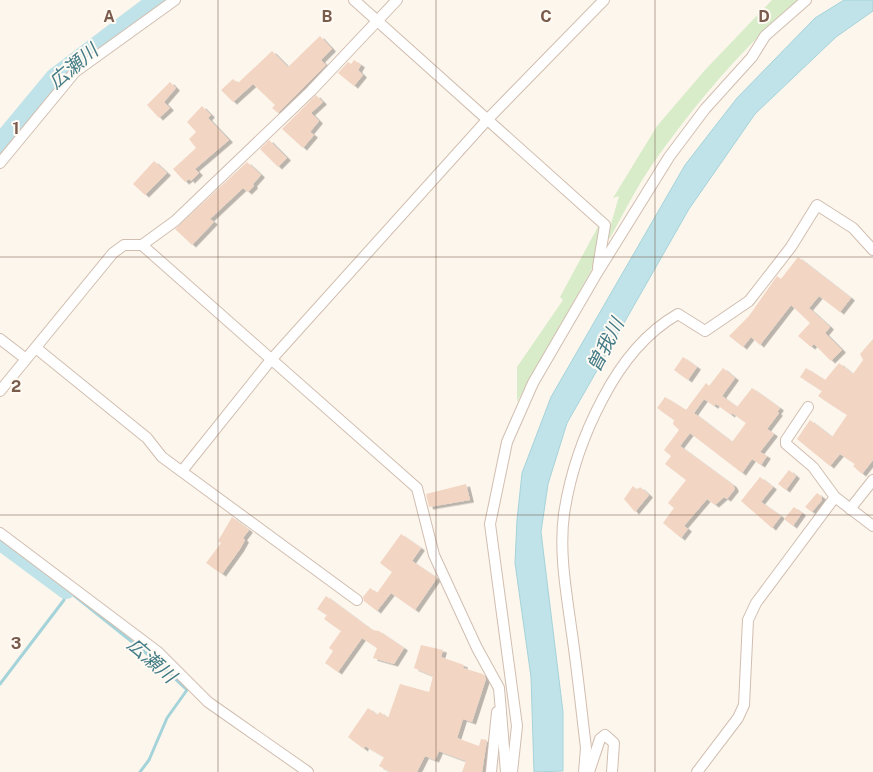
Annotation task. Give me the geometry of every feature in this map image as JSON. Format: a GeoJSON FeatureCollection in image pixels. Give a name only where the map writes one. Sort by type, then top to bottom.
{"type":"FeatureCollection","features":[{"type":"Feature","properties":{"kind":"street"},"geometry":{"type":"LineString","coordinates":[[0,163],[75,72],[175,0]]}},
{"type":"Feature","properties":{"kind":"street"},"geometry":{"type":"LineString","coordinates":[[354,0],[605,225],[597,273]]}},
{"type":"Feature","properties":{"kind":"street"},"geometry":{"type":"LineString","coordinates":[[0,391],[114,253],[124,245],[142,245],[175,221],[311,91],[397,0]]}},
{"type":"Feature","properties":{"kind":"street"},"geometry":{"type":"LineString","coordinates":[[182,471],[270,361],[487,120],[604,0]]}},
{"type":"Feature","properties":{"kind":"street"},"geometry":{"type":"LineString","coordinates":[[512,772],[517,726],[490,524],[508,442],[534,383],[597,273],[669,157],[705,109],[752,57],[765,36],[806,0]]}},
{"type":"Feature","properties":{"kind":"street"},"geometry":{"type":"LineString","coordinates":[[584,772],[586,748],[562,564],[564,516],[572,474],[583,442],[610,384],[628,355],[670,318],[678,314],[705,331],[749,301],[792,247],[816,205],[854,228],[873,250]]}},
{"type":"Feature","properties":{"kind":"street"},"geometry":{"type":"LineString","coordinates":[[142,245],[270,361],[418,488],[434,555],[477,648],[499,688],[506,772]]}},
{"type":"Feature","properties":{"kind":"street"},"geometry":{"type":"LineString","coordinates":[[0,339],[26,359]]}},
{"type":"Feature","properties":{"kind":"street"},"geometry":{"type":"LineString","coordinates":[[36,348],[147,438],[162,457],[357,600]]}},
{"type":"Feature","properties":{"kind":"street"},"geometry":{"type":"LineString","coordinates":[[808,407],[786,440],[786,444],[813,467],[835,497],[873,526]]}},
{"type":"Feature","properties":{"kind":"street"},"geometry":{"type":"LineString","coordinates":[[850,509],[873,480]]}},
{"type":"Feature","properties":{"kind":"street"},"geometry":{"type":"LineString","coordinates":[[697,772],[738,718],[744,705],[748,620],[756,603],[835,497]]}},
{"type":"Feature","properties":{"kind":"street"},"geometry":{"type":"LineString","coordinates":[[0,533],[158,652],[208,702],[308,772]]}},
{"type":"Feature","properties":{"kind":"street"},"geometry":{"type":"LineString","coordinates":[[492,772],[499,688],[505,646]]}},
{"type":"Feature","properties":{"kind":"street"},"geometry":{"type":"LineString","coordinates":[[589,772],[600,740],[605,735],[614,744],[612,772]]}},
{"type":"Feature","properties":{"kind":"green space"},"geometry":{"type":"Polygon","coordinates":[[[772,0],[798,0],[739,56],[686,118],[648,171],[610,238],[607,238],[619,196],[613,198],[657,126],[705,70],[772,0]]]}},
{"type":"Feature","properties":{"kind":"green space"},"geometry":{"type":"Polygon","coordinates":[[[600,223],[599,249],[591,271],[517,402],[517,367],[563,300],[560,297],[600,223]]]}},
{"type":"Feature","properties":{"kind":"water","name":"曽我川"},"geometry":{"type":"Polygon","coordinates":[[[844,0],[873,0],[873,11],[836,37],[755,114],[689,209],[567,423],[548,484],[541,532],[563,712],[563,771],[534,772],[531,677],[515,563],[522,473],[551,397],[685,165],[737,98],[815,18],[844,0]]]}},
{"type":"Feature","properties":{"kind":"building"},"geometry":{"type":"Polygon","coordinates":[[[320,36],[332,49],[321,60],[326,65],[278,113],[272,108],[275,105],[253,84],[233,102],[221,90],[233,79],[238,83],[272,51],[288,67],[320,36]]]}},
{"type":"Feature","properties":{"kind":"building"},"geometry":{"type":"Polygon","coordinates":[[[354,60],[361,65],[358,70],[363,75],[354,86],[338,73],[348,62],[351,64],[354,60]]]}},
{"type":"Feature","properties":{"kind":"building"},"geometry":{"type":"Polygon","coordinates":[[[170,82],[176,88],[164,102],[170,108],[159,118],[147,105],[170,82]]]}},
{"type":"Feature","properties":{"kind":"building"},"geometry":{"type":"Polygon","coordinates":[[[316,95],[323,102],[311,113],[319,121],[310,132],[314,135],[303,148],[282,129],[316,95]]]}},
{"type":"Feature","properties":{"kind":"building"},"geometry":{"type":"Polygon","coordinates":[[[202,106],[211,115],[208,118],[229,140],[195,169],[199,173],[191,181],[189,179],[185,182],[173,169],[196,148],[189,139],[196,132],[187,122],[202,106]]]}},
{"type":"Feature","properties":{"kind":"building"},"geometry":{"type":"Polygon","coordinates":[[[269,140],[287,158],[278,167],[260,149],[269,140]]]}},
{"type":"Feature","properties":{"kind":"building"},"geometry":{"type":"Polygon","coordinates":[[[154,161],[167,173],[145,195],[133,184],[154,161]]]}},
{"type":"Feature","properties":{"kind":"building"},"geometry":{"type":"Polygon","coordinates":[[[247,162],[261,175],[253,184],[254,186],[248,192],[243,188],[210,219],[214,222],[192,245],[175,229],[247,162]]]}},
{"type":"Feature","properties":{"kind":"building"},"geometry":{"type":"Polygon","coordinates":[[[798,257],[851,298],[840,312],[819,296],[809,308],[830,327],[825,333],[842,350],[831,361],[814,344],[811,347],[798,336],[810,323],[791,305],[760,345],[751,337],[743,347],[729,336],[749,316],[777,276],[781,279],[798,257]]]}},
{"type":"Feature","properties":{"kind":"building"},"geometry":{"type":"Polygon","coordinates":[[[873,339],[873,460],[862,474],[853,466],[855,464],[840,454],[830,466],[797,439],[810,420],[832,437],[847,415],[818,396],[822,391],[800,377],[806,368],[825,380],[839,363],[853,374],[863,360],[860,354],[873,339]]]}},
{"type":"Feature","properties":{"kind":"building"},"geometry":{"type":"Polygon","coordinates":[[[683,357],[697,367],[688,380],[674,370],[683,357]]]}},
{"type":"Feature","properties":{"kind":"building"},"geometry":{"type":"Polygon","coordinates":[[[723,368],[735,378],[722,396],[737,407],[752,388],[780,408],[777,412],[779,413],[767,429],[774,434],[760,452],[767,456],[761,465],[752,459],[742,473],[690,433],[680,446],[733,485],[735,489],[727,499],[724,497],[715,505],[707,499],[684,526],[688,529],[681,538],[663,523],[674,508],[668,503],[686,480],[665,464],[671,456],[664,450],[679,430],[673,424],[674,420],[657,408],[665,397],[686,410],[706,383],[709,386],[723,368]],[[704,399],[694,413],[732,442],[746,423],[716,404],[714,406],[704,399]]]}},
{"type":"Feature","properties":{"kind":"building"},"geometry":{"type":"Polygon","coordinates":[[[789,470],[796,476],[786,490],[778,484],[789,470]]]}},
{"type":"Feature","properties":{"kind":"building"},"geometry":{"type":"Polygon","coordinates":[[[760,477],[773,487],[761,502],[781,516],[772,528],[741,501],[760,477]]]}},
{"type":"Feature","properties":{"kind":"building"},"geometry":{"type":"Polygon","coordinates":[[[466,484],[470,500],[429,507],[426,494],[466,484]]]}},
{"type":"Feature","properties":{"kind":"building"},"geometry":{"type":"Polygon","coordinates":[[[633,486],[637,490],[640,487],[649,495],[635,512],[624,499],[633,486]]]}},
{"type":"Feature","properties":{"kind":"building"},"geometry":{"type":"Polygon","coordinates":[[[817,493],[822,497],[822,500],[812,512],[805,507],[817,493]]]}},
{"type":"Feature","properties":{"kind":"building"},"geometry":{"type":"Polygon","coordinates":[[[794,507],[802,513],[793,526],[784,519],[794,507]]]}},
{"type":"Feature","properties":{"kind":"building"},"geometry":{"type":"Polygon","coordinates":[[[232,517],[249,530],[243,538],[245,540],[240,549],[222,574],[206,563],[221,543],[218,541],[232,517]]]}},
{"type":"Feature","properties":{"kind":"building"},"geometry":{"type":"Polygon","coordinates":[[[401,534],[421,548],[412,561],[437,578],[415,610],[391,593],[377,611],[364,601],[363,597],[370,588],[377,593],[392,572],[380,563],[401,534]]]}},
{"type":"Feature","properties":{"kind":"building"},"geometry":{"type":"Polygon","coordinates":[[[326,596],[372,630],[379,631],[404,648],[394,664],[373,658],[377,648],[362,638],[338,672],[325,663],[333,651],[329,648],[341,631],[324,619],[327,615],[317,609],[326,596]]]}},
{"type":"Feature","properties":{"kind":"building"},"geometry":{"type":"Polygon","coordinates":[[[421,645],[443,650],[441,657],[464,665],[463,668],[483,674],[486,679],[472,722],[463,719],[457,738],[479,746],[481,739],[487,740],[482,772],[462,772],[466,761],[439,751],[435,760],[425,756],[417,772],[391,772],[379,766],[384,757],[365,746],[364,749],[348,737],[368,708],[377,715],[380,712],[388,718],[400,684],[429,692],[433,676],[414,668],[421,645]]]}},
{"type":"Feature","properties":{"kind":"waterway","name":"広瀬川"},"geometry":{"type":"LineString","coordinates":[[0,144],[55,78],[158,0]]}},
{"type":"Feature","properties":{"kind":"waterway","name":"広瀬川"},"geometry":{"type":"LineString","coordinates":[[0,540],[66,589]]}},
{"type":"Feature","properties":{"kind":"waterway","name":"広瀬川"},"geometry":{"type":"LineString","coordinates":[[0,684],[64,600],[66,589],[156,661],[187,690],[167,718],[149,760],[140,772]]}}]}
